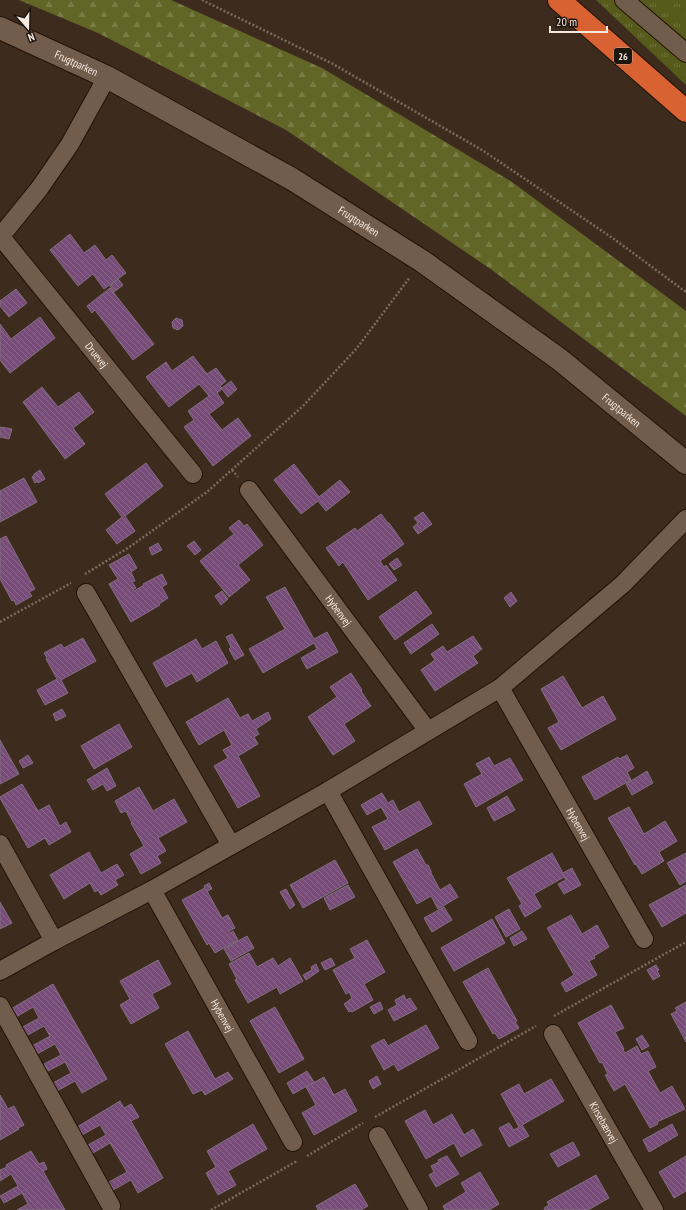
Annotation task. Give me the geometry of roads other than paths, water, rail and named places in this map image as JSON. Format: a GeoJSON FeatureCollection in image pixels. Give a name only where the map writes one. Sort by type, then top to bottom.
{"type":"FeatureCollection","features":[{"type":"Feature","properties":{"kind":"highway","name":"26"},"geometry":{"type":"LineString","coordinates":[[560,0],[686,111]]}},
{"type":"Feature","properties":{"kind":"street"},"geometry":{"type":"LineString","coordinates":[[624,0],[686,53]]}},
{"type":"Feature","properties":{"kind":"street","name":"Frugtparken"},"geometry":{"type":"LineString","coordinates":[[0,28],[107,77],[292,179],[422,261],[559,359],[686,463]]}},
{"type":"Feature","properties":{"kind":"street","name":"Druevej"},"geometry":{"type":"LineString","coordinates":[[107,77],[70,144],[39,189],[0,237],[193,474]]}},
{"type":"Feature","properties":{"kind":"street","name":"Hybenvej"},"geometry":{"type":"LineString","coordinates":[[249,490],[428,731]]}},
{"type":"Feature","properties":{"kind":"street"},"geometry":{"type":"LineString","coordinates":[[0,971],[152,890],[328,791],[500,688],[623,584],[686,519]]}},
{"type":"Feature","properties":{"kind":"street"},"geometry":{"type":"LineString","coordinates":[[86,593],[231,845]]}},
{"type":"Feature","properties":{"kind":"street","name":"Hybenvej"},"geometry":{"type":"LineString","coordinates":[[500,688],[644,939]]}},
{"type":"Feature","properties":{"kind":"street"},"geometry":{"type":"LineString","coordinates":[[328,791],[468,1041]]}},
{"type":"Feature","properties":{"kind":"street"},"geometry":{"type":"LineString","coordinates":[[0,844],[54,941]]}},
{"type":"Feature","properties":{"kind":"street","name":"Hybenvej"},"geometry":{"type":"LineString","coordinates":[[152,890],[293,1142]]}},
{"type":"Feature","properties":{"kind":"street"},"geometry":{"type":"LineString","coordinates":[[0,1006],[111,1206]]}},
{"type":"Feature","properties":{"kind":"street","name":"Kirsebærvej"},"geometry":{"type":"LineString","coordinates":[[548,1025],[654,1210]]}},
{"type":"Feature","properties":{"kind":"street"},"geometry":{"type":"LineString","coordinates":[[378,1136],[420,1210]]}}]}
